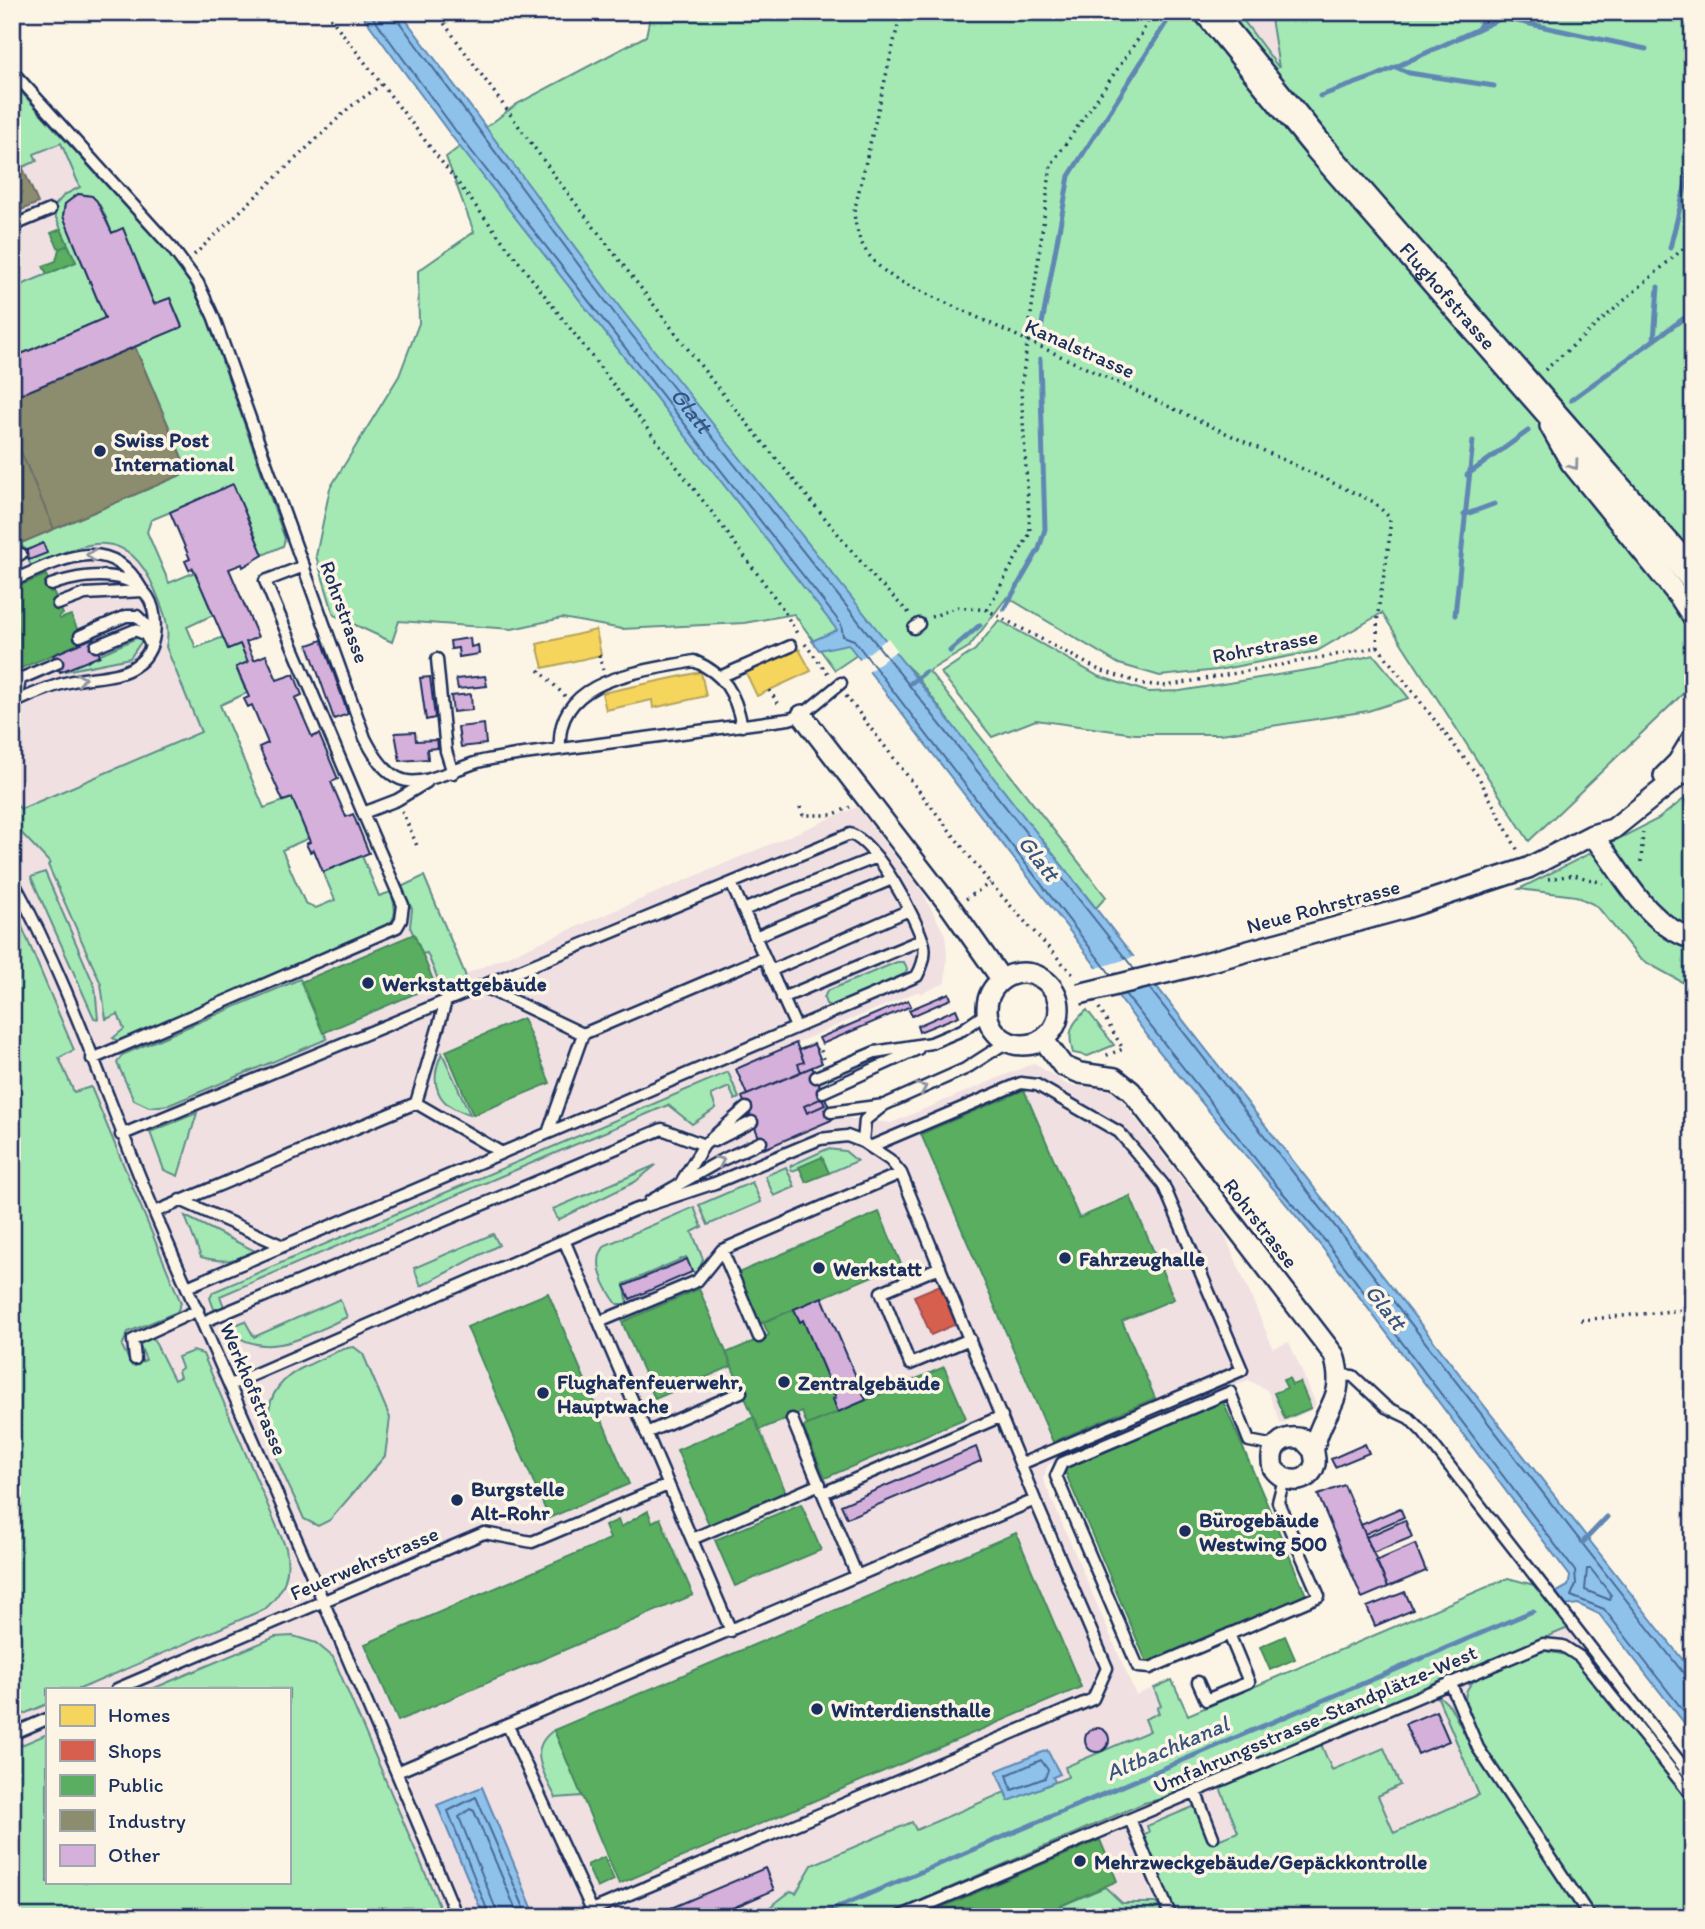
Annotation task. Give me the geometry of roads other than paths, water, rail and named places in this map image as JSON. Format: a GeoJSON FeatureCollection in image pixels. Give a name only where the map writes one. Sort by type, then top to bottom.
{"type":"FeatureCollection","features":[{"type":"Feature","properties":{"kind":"main road","name":"Flughofstrasse"},"geometry":{"type":"LineString","coordinates":[[1209,12],[1319,147],[1693,576]]}},
{"type":"Feature","properties":{"kind":"street"},"geometry":{"type":"LineString","coordinates":[[1527,385],[1571,463],[1681,598],[1693,618]]}},
{"type":"Feature","properties":{"kind":"street"},"geometry":{"type":"LineString","coordinates":[[802,716],[952,909],[1002,981]]}},
{"type":"Feature","properties":{"kind":"street","name":"Neue Rohrstrasse"},"geometry":{"type":"LineString","coordinates":[[1592,835],[1605,820],[1654,786],[1678,762],[1693,737]]}},
{"type":"Feature","properties":{"kind":"street","name":"Neue Rohrstrasse"},"geometry":{"type":"LineString","coordinates":[[1058,1000],[1081,991],[1190,967],[1406,908],[1528,868],[1592,835],[1613,829],[1693,765]]}},
{"type":"Feature","properties":{"kind":"street"},"geometry":{"type":"LineString","coordinates":[[1592,835],[1653,916],[1674,932],[1693,939]]}},
{"type":"Feature","properties":{"kind":"street"},"geometry":{"type":"LineString","coordinates":[[1020,973],[1040,977],[1054,991],[1058,1000],[1059,1017],[1044,1039],[1026,1045],[1007,1042],[994,1030],[987,1013],[990,995],[1002,981],[1020,973]]}},
{"type":"Feature","properties":{"kind":"street","name":"Rohrstrasse"},"geometry":{"type":"LineString","coordinates":[[1044,1039],[1063,1066],[1080,1073],[1115,1078],[1131,1091],[1334,1355],[1340,1375]]}},
{"type":"Feature","properties":{"kind":"street"},"geometry":{"type":"LineString","coordinates":[[1313,1450],[1303,1439],[1287,1437],[1275,1446],[1272,1453],[1273,1468],[1284,1479],[1291,1481],[1306,1477],[1315,1465],[1313,1450],[1337,1396],[1340,1375]]}},
{"type":"Feature","properties":{"kind":"lane","name":"Rohrstrasse"},"geometry":{"type":"LineString","coordinates":[[12,71],[185,264],[214,318],[366,738],[377,761],[391,775],[410,781],[426,782],[479,762],[560,748],[802,716]]}},
{"type":"Feature","properties":{"kind":"lane"},"geometry":{"type":"LineString","coordinates":[[12,226],[50,209]]}},
{"type":"Feature","properties":{"kind":"lane"},"geometry":{"type":"LineString","coordinates":[[12,581],[79,554],[99,555],[118,560],[133,574],[155,616],[152,646],[135,667],[121,673],[58,685],[14,703]]}},
{"type":"Feature","properties":{"kind":"lane"},"geometry":{"type":"LineString","coordinates":[[92,1059],[397,927],[401,920],[403,905],[265,581],[304,566]]}},
{"type":"Feature","properties":{"kind":"lane"},"geometry":{"type":"LineString","coordinates":[[51,585],[93,574],[127,580],[143,591]]}},
{"type":"Feature","properties":{"kind":"lane"},"geometry":{"type":"LineString","coordinates":[[58,604],[85,594],[143,591]]}},
{"type":"Feature","properties":{"kind":"lane"},"geometry":{"type":"LineString","coordinates":[[80,636],[126,616],[137,616],[154,633]]}},
{"type":"Feature","properties":{"kind":"lane"},"geometry":{"type":"LineString","coordinates":[[96,646],[135,630],[145,634],[152,646]]}},
{"type":"Feature","properties":{"kind":"lane"},"geometry":{"type":"LineString","coordinates":[[722,676],[791,646]]}},
{"type":"Feature","properties":{"kind":"lane"},"geometry":{"type":"LineString","coordinates":[[437,659],[446,751],[453,773]]}},
{"type":"Feature","properties":{"kind":"lane"},"geometry":{"type":"LineString","coordinates":[[560,748],[559,734],[574,705],[594,685],[605,680],[694,661],[722,676],[737,701],[742,726]]}},
{"type":"Feature","properties":{"kind":"lane"},"geometry":{"type":"LineString","coordinates":[[14,703],[20,679],[57,663]]}},
{"type":"Feature","properties":{"kind":"lane"},"geometry":{"type":"LineString","coordinates":[[802,716],[840,685]]}},
{"type":"Feature","properties":{"kind":"lane"},"geometry":{"type":"LineString","coordinates":[[363,814],[397,800],[426,782]]}},
{"type":"Feature","properties":{"kind":"lane"},"geometry":{"type":"LineString","coordinates":[[121,1135],[850,834],[861,838],[892,879],[921,940],[924,947],[923,966],[917,976],[187,1287]]}},
{"type":"Feature","properties":{"kind":"lane"},"geometry":{"type":"LineString","coordinates":[[743,910],[877,857]]}},
{"type":"Feature","properties":{"kind":"lane"},"geometry":{"type":"LineString","coordinates":[[755,937],[892,879]]}},
{"type":"Feature","properties":{"kind":"lane"},"geometry":{"type":"LineString","coordinates":[[731,883],[796,1027]]}},
{"type":"Feature","properties":{"kind":"lane","name":"Werkhofstrasse"},"geometry":{"type":"LineString","coordinates":[[14,884],[37,924],[121,1135],[232,1384],[457,1917]]}},
{"type":"Feature","properties":{"kind":"lane"},"geometry":{"type":"LineString","coordinates":[[770,971],[907,911]]}},
{"type":"Feature","properties":{"kind":"lane"},"geometry":{"type":"LineString","coordinates":[[782,998],[921,940]]}},
{"type":"Feature","properties":{"kind":"lane"},"geometry":{"type":"LineString","coordinates":[[548,1133],[583,1034],[764,957]]}},
{"type":"Feature","properties":{"kind":"lane"},"geometry":{"type":"LineString","coordinates":[[482,986],[583,1034]]}},
{"type":"Feature","properties":{"kind":"lane"},"geometry":{"type":"LineString","coordinates":[[416,1103],[446,1000]]}},
{"type":"Feature","properties":{"kind":"lane"},"geometry":{"type":"LineString","coordinates":[[823,1092],[962,1030],[987,1013]]}},
{"type":"Feature","properties":{"kind":"lane"},"geometry":{"type":"LineString","coordinates":[[868,1144],[864,1120],[884,1105],[965,1069],[1007,1042]]}},
{"type":"Feature","properties":{"kind":"lane"},"geometry":{"type":"LineString","coordinates":[[816,1077],[875,1052],[931,1043]]}},
{"type":"Feature","properties":{"kind":"lane"},"geometry":{"type":"LineString","coordinates":[[868,1144],[1021,1083],[1037,1085],[1119,1132],[1163,1184],[1242,1370],[1021,1464]]}},
{"type":"Feature","properties":{"kind":"lane"},"geometry":{"type":"LineString","coordinates":[[416,1103],[502,1153]]}},
{"type":"Feature","properties":{"kind":"lane"},"geometry":{"type":"LineString","coordinates":[[155,1212],[180,1199],[416,1103]]}},
{"type":"Feature","properties":{"kind":"lane"},"geometry":{"type":"LineString","coordinates":[[831,1112],[884,1105]]}},
{"type":"Feature","properties":{"kind":"lane"},"geometry":{"type":"LineString","coordinates":[[680,1182],[704,1146],[746,1108]]}},
{"type":"Feature","properties":{"kind":"lane"},"geometry":{"type":"LineString","coordinates":[[203,1322],[662,1129],[704,1146],[752,1122]]}},
{"type":"Feature","properties":{"kind":"lane"},"geometry":{"type":"LineString","coordinates":[[232,1384],[634,1210],[715,1183],[820,1139],[846,1136],[868,1144],[901,1173],[1107,1668],[1093,1699],[592,1910],[508,1726]]}},
{"type":"Feature","properties":{"kind":"lane"},"geometry":{"type":"LineString","coordinates":[[634,1210],[680,1182],[761,1142]]}},
{"type":"Feature","properties":{"kind":"lane"},"geometry":{"type":"LineString","coordinates":[[599,1322],[697,1281],[722,1250],[901,1173]]}},
{"type":"Feature","properties":{"kind":"lane"},"geometry":{"type":"LineString","coordinates":[[180,1199],[283,1246]]}},
{"type":"Feature","properties":{"kind":"lane"},"geometry":{"type":"LineString","coordinates":[[565,1240],[731,1631]]}},
{"type":"Feature","properties":{"kind":"lane"},"geometry":{"type":"LineString","coordinates":[[722,1250],[759,1337]]}},
{"type":"Feature","properties":{"kind":"lane"},"geometry":{"type":"LineString","coordinates":[[940,1267],[881,1292],[910,1364],[970,1339]]}},
{"type":"Feature","properties":{"kind":"lane"},"geometry":{"type":"LineString","coordinates":[[135,1359],[133,1340],[198,1310]]}},
{"type":"Feature","properties":{"kind":"lane"},"geometry":{"type":"LineString","coordinates":[[1340,1375],[1353,1376],[1385,1407],[1409,1418],[1423,1432],[1693,1779]]}},
{"type":"Feature","properties":{"kind":"lane"},"geometry":{"type":"LineString","coordinates":[[646,1433],[741,1392]]}},
{"type":"Feature","properties":{"kind":"lane"},"geometry":{"type":"LineString","coordinates":[[1275,1446],[1249,1441],[1230,1392],[1062,1463],[1056,1476],[1138,1667],[1150,1668],[1318,1596],[1278,1502],[1284,1479]]}},
{"type":"Feature","properties":{"kind":"lane"},"geometry":{"type":"LineString","coordinates":[[692,1539],[1002,1416]]}},
{"type":"Feature","properties":{"kind":"lane"},"geometry":{"type":"LineString","coordinates":[[792,1419],[857,1576]]}},
{"type":"Feature","properties":{"kind":"lane","name":"Feuerwehrstrasse"},"geometry":{"type":"LineString","coordinates":[[119,1688],[484,1533],[532,1542],[668,1485]]}},
{"type":"Feature","properties":{"kind":"lane"},"geometry":{"type":"LineString","coordinates":[[397,1772],[1035,1500]]}},
{"type":"Feature","properties":{"kind":"lane"},"geometry":{"type":"LineString","coordinates":[[1198,1682],[1206,1700],[1249,1682],[1229,1634]]}},
{"type":"Feature","properties":{"kind":"lane","name":"Umfahrungsstrasse-Standplätze-West"},"geometry":{"type":"LineString","coordinates":[[899,1917],[1538,1646],[1552,1644],[1569,1648],[1588,1667],[1693,1797]]}},
{"type":"Feature","properties":{"kind":"lane"},"geometry":{"type":"LineString","coordinates":[[1450,1682],[1478,1748],[1590,1917]]}},
{"type":"Feature","properties":{"kind":"lane"},"geometry":{"type":"LineString","coordinates":[[12,1734],[46,1719]]}},
{"type":"Feature","properties":{"kind":"lane"},"geometry":{"type":"LineString","coordinates":[[1195,1791],[1213,1837]]}},
{"type":"Feature","properties":{"kind":"lane"},"geometry":{"type":"LineString","coordinates":[[1130,1819],[1171,1917]]}},
{"type":"Feature","properties":{"kind":"water","name":"Glatt"},"geometry":{"type":"Polygon","coordinates":[[[360,12],[400,12],[621,309],[915,677],[1693,1673],[1693,1734],[1599,1614],[1578,1604],[1565,1606],[1555,1593],[1568,1586],[1570,1576],[1321,1246],[1158,1050],[848,644],[819,650],[812,641],[837,630],[450,134],[360,12]]]}},
{"type":"Feature","properties":{"kind":"water"},"geometry":{"type":"Polygon","coordinates":[[[1047,1750],[1060,1774],[1053,1777],[1055,1782],[1009,1801],[996,1771],[1047,1750]]]}},
{"type":"Feature","properties":{"kind":"water"},"geometry":{"type":"Polygon","coordinates":[[[482,1787],[536,1917],[484,1917],[437,1805],[482,1787]]]}},
{"type":"Feature","properties":{"kind":"waterway"},"geometry":{"type":"LineString","coordinates":[[1479,27],[1489,12]]}},
{"type":"Feature","properties":{"kind":"waterway"},"geometry":{"type":"LineString","coordinates":[[1320,96],[1376,76],[1515,12]]}},
{"type":"Feature","properties":{"kind":"waterway"},"geometry":{"type":"LineString","coordinates":[[1040,335],[1069,176],[1171,15]]}},
{"type":"Feature","properties":{"kind":"waterway"},"geometry":{"type":"LineString","coordinates":[[1503,18],[1646,49]]}},
{"type":"Feature","properties":{"kind":"waterway"},"geometry":{"type":"LineString","coordinates":[[1396,67],[1409,73],[1494,86]]}},
{"type":"Feature","properties":{"kind":"waterway"},"geometry":{"type":"LineString","coordinates":[[1670,248],[1693,155]]}},
{"type":"Feature","properties":{"kind":"waterway"},"geometry":{"type":"LineString","coordinates":[[1654,340],[1658,287]]}},
{"type":"Feature","properties":{"kind":"waterway"},"geometry":{"type":"LineString","coordinates":[[1688,305],[1693,309]]}},
{"type":"Feature","properties":{"kind":"waterway"},"geometry":{"type":"LineString","coordinates":[[1571,400],[1687,316]]}},
{"type":"Feature","properties":{"kind":"waterway"},"geometry":{"type":"LineString","coordinates":[[1004,609],[1039,549],[1045,529],[1040,359]]}},
{"type":"Feature","properties":{"kind":"waterway"},"geometry":{"type":"LineString","coordinates":[[1467,475],[1528,431]]}},
{"type":"Feature","properties":{"kind":"waterway"},"geometry":{"type":"LineString","coordinates":[[1455,615],[1473,441]]}},
{"type":"Feature","properties":{"kind":"waterway"},"geometry":{"type":"LineString","coordinates":[[1464,515],[1494,504]]}},
{"type":"Feature","properties":{"kind":"waterway"},"geometry":{"type":"LineString","coordinates":[[950,651],[980,625]]}},
{"type":"Feature","properties":{"kind":"waterway"},"geometry":{"type":"LineString","coordinates":[[911,683],[925,672]]}},
{"type":"Feature","properties":{"kind":"waterway"},"geometry":{"type":"LineString","coordinates":[[1583,1542],[1607,1517]]}},
{"type":"Feature","properties":{"kind":"waterway","name":"Altbachkanal"},"geometry":{"type":"LineString","coordinates":[[815,1917],[1533,1611]]}},
{"type":"Feature","properties":{"kind":"place","name":"Swiss Post International"},"geometry":{"type":"Point","coordinates":[100,451]}},
{"type":"Feature","properties":{"kind":"place","name":"Werkstattgebäude"},"geometry":{"type":"Point","coordinates":[368,983]}},
{"type":"Feature","properties":{"kind":"place","name":"Fahrzeughalle"},"geometry":{"type":"Point","coordinates":[1065,1258]}},
{"type":"Feature","properties":{"kind":"place","name":"Werkstatt"},"geometry":{"type":"Point","coordinates":[819,1268]}},
{"type":"Feature","properties":{"kind":"place","name":"Zentralgebäude"},"geometry":{"type":"Point","coordinates":[784,1382]}},
{"type":"Feature","properties":{"kind":"place","name":"Flughafenfeuerwehr, Hauptwache"},"geometry":{"type":"Point","coordinates":[543,1393]}},
{"type":"Feature","properties":{"kind":"place","name":"Burgstelle Alt-Rohr"},"geometry":{"type":"Point","coordinates":[457,1500]}},
{"type":"Feature","properties":{"kind":"place","name":"Bürogebäude Westwing 500"},"geometry":{"type":"Point","coordinates":[1185,1531]}},
{"type":"Feature","properties":{"kind":"place","name":"Winterdiensthalle"},"geometry":{"type":"Point","coordinates":[817,1709]}},
{"type":"Feature","properties":{"kind":"place","name":"Mehrzweckgebäude/Gepäckkontrolle"},"geometry":{"type":"Point","coordinates":[1080,1861]}}]}
